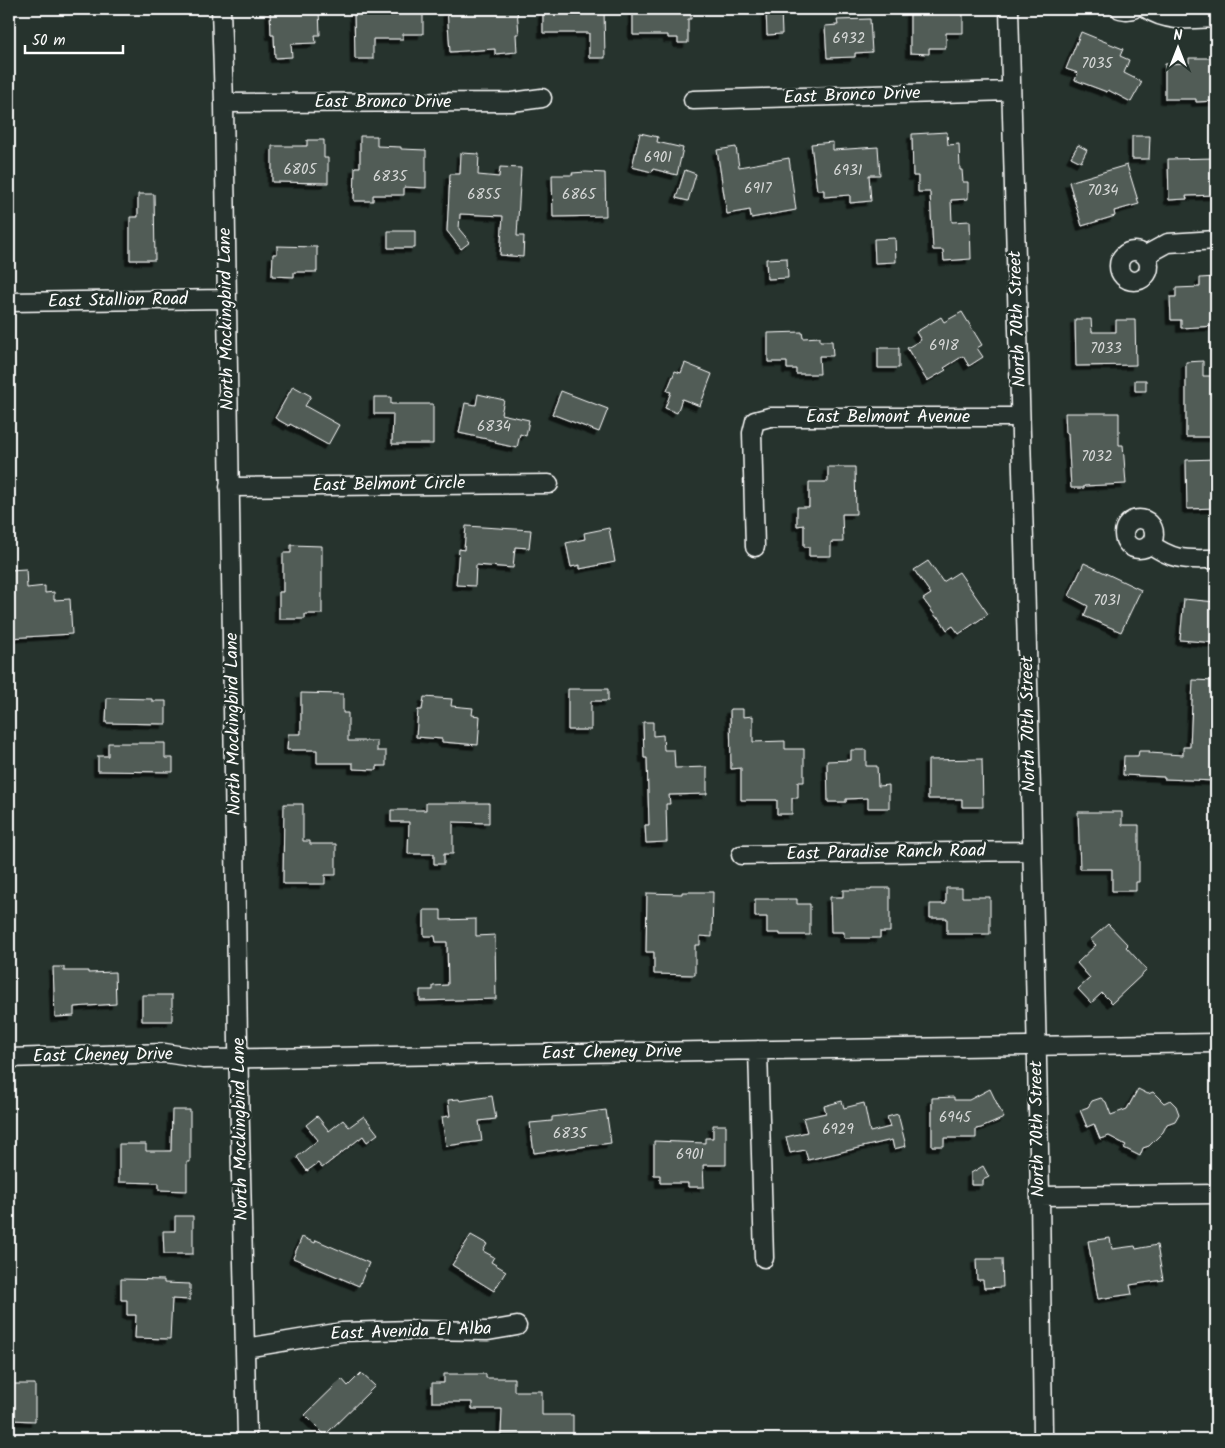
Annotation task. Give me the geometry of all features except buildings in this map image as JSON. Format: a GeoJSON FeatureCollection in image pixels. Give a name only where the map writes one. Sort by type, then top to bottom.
{"type":"FeatureCollection","features":[{"type":"Feature","properties":{"kind":"street","name":"North Mockingbird Lane"},"geometry":{"type":"LineString","coordinates":[[221,9],[247,1439]]}},
{"type":"Feature","properties":{"kind":"street","name":"North 70th Street"},"geometry":{"type":"LineString","coordinates":[[1009,9],[1032,851],[1040,1196],[1042,1415],[1044,1439]]}},
{"type":"Feature","properties":{"kind":"street"},"geometry":{"type":"LineString","coordinates":[[1120,9],[1133,9]]}},
{"type":"Feature","properties":{"kind":"street"},"geometry":{"type":"LineString","coordinates":[[1147,9],[1163,18],[1216,18]]}},
{"type":"Feature","properties":{"kind":"street","name":"East Bronco Drive"},"geometry":{"type":"LineString","coordinates":[[693,100],[1011,92]]}},
{"type":"Feature","properties":{"kind":"street","name":"East Bronco Drive"},"geometry":{"type":"LineString","coordinates":[[224,103],[512,102],[542,98]]}},
{"type":"Feature","properties":{"kind":"street"},"geometry":{"type":"LineString","coordinates":[[1146,255],[1168,243],[1216,240]]}},
{"type":"Feature","properties":{"kind":"street","name":"East Stallion Road"},"geometry":{"type":"LineString","coordinates":[[9,302],[226,299]]}},
{"type":"Feature","properties":{"kind":"street","name":"East Belmont Avenue"},"geometry":{"type":"LineString","coordinates":[[755,547],[752,433],[755,421],[770,417],[1020,416]]}},
{"type":"Feature","properties":{"kind":"street","name":"East Belmont Circle"},"geometry":{"type":"LineString","coordinates":[[229,487],[549,484]]}},
{"type":"Feature","properties":{"kind":"street"},"geometry":{"type":"LineString","coordinates":[[1150,544],[1173,558],[1216,559]]}},
{"type":"Feature","properties":{"kind":"street","name":"East Paradise Ranch Road"},"geometry":{"type":"LineString","coordinates":[[741,855],[1032,851]]}},
{"type":"Feature","properties":{"kind":"street","name":"East Cheney Drive"},"geometry":{"type":"LineString","coordinates":[[9,1058],[165,1053],[203,1059],[1216,1043]]}},
{"type":"Feature","properties":{"kind":"street"},"geometry":{"type":"LineString","coordinates":[[758,1050],[764,1258]]}},
{"type":"Feature","properties":{"kind":"street"},"geometry":{"type":"LineString","coordinates":[[1040,1196],[1216,1194]]}},
{"type":"Feature","properties":{"kind":"street","name":"East Avenida El Alba"},"geometry":{"type":"LineString","coordinates":[[246,1348],[342,1332],[403,1330],[488,1331],[517,1326]]}}]}
